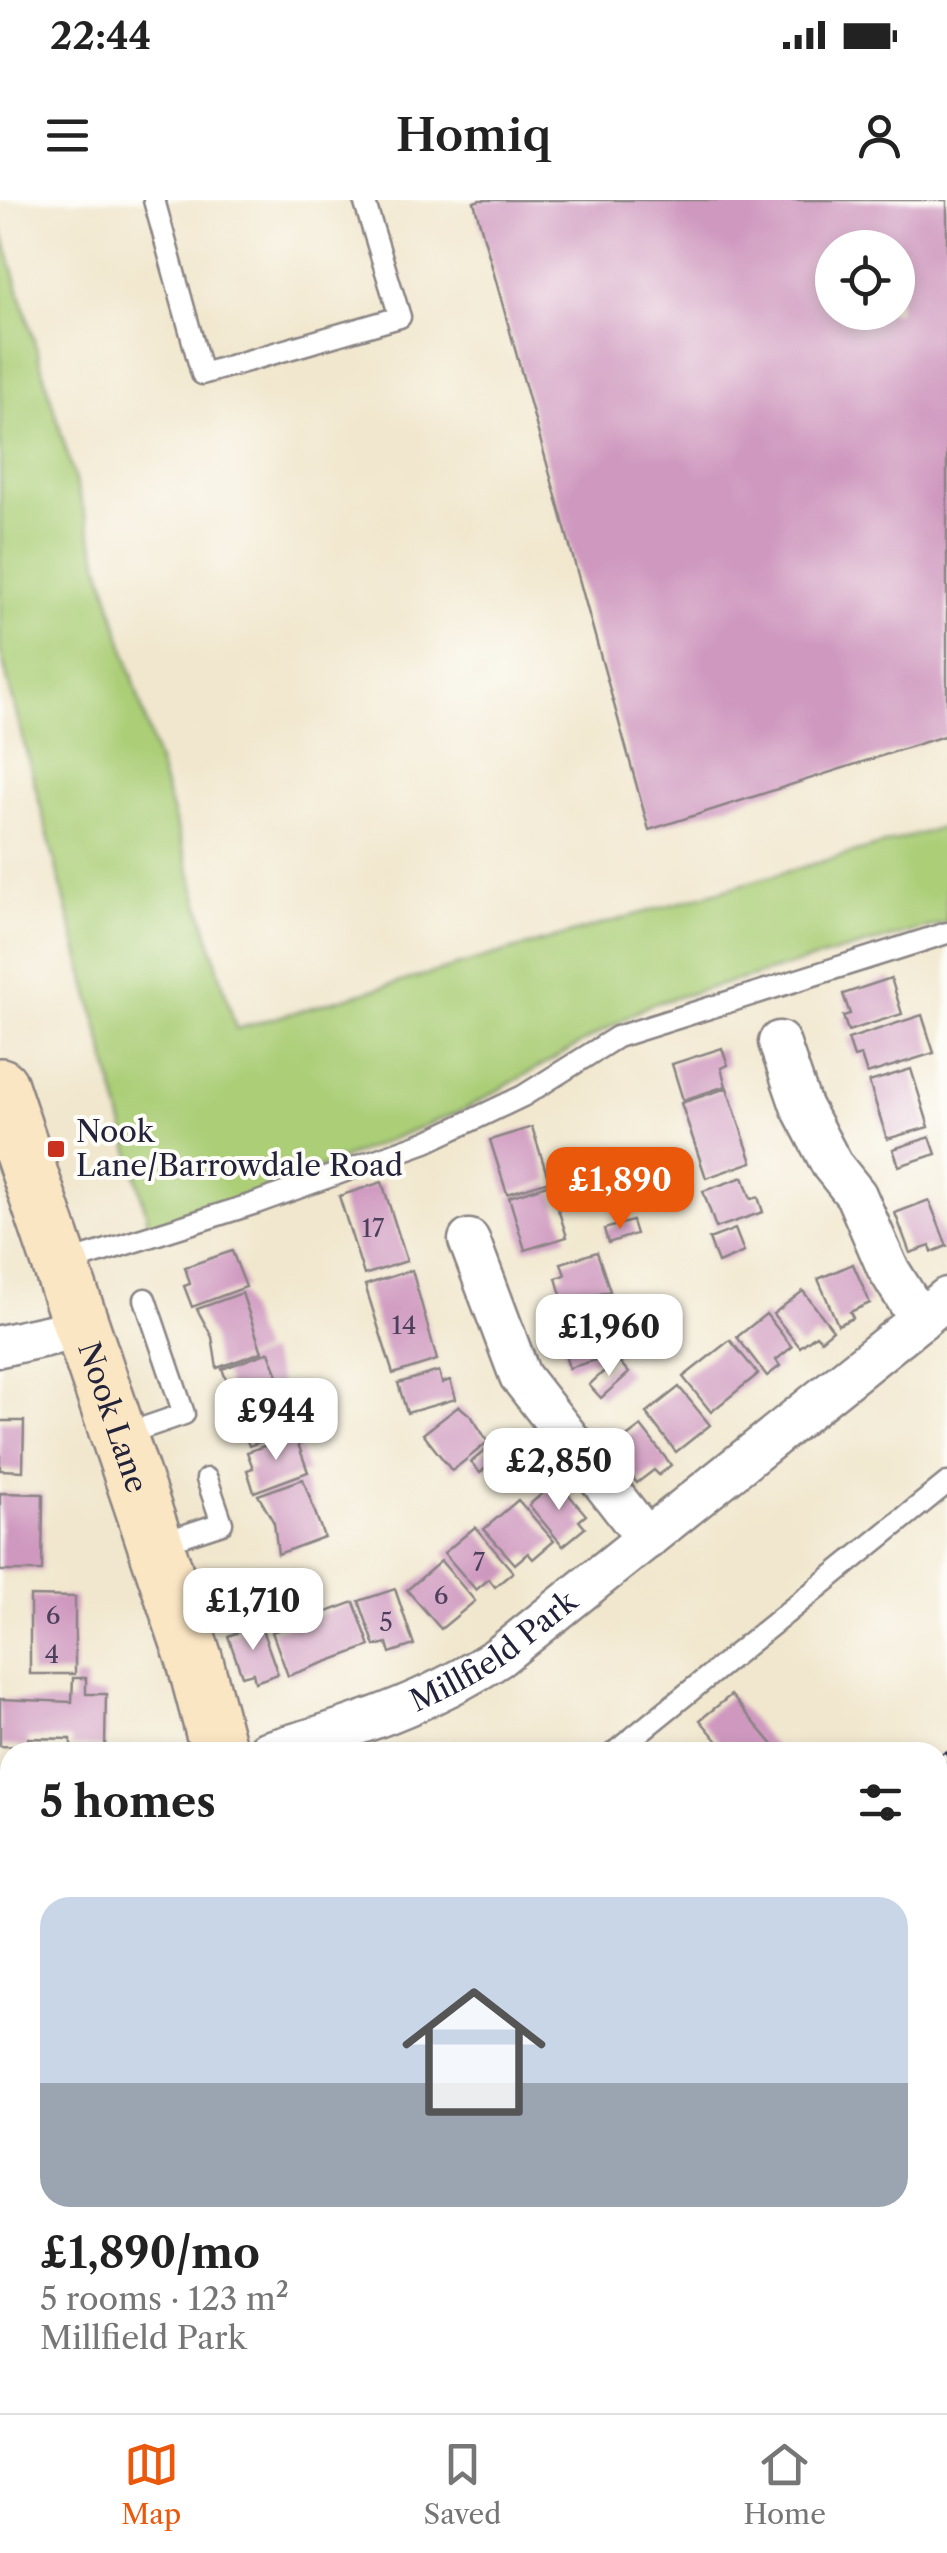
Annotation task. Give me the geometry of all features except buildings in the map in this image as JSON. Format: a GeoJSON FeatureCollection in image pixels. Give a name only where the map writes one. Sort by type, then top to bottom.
{"type":"FeatureCollection","features":[{"type":"Feature","properties":{"kind":"street","name":"Millfield Park"},"geometry":{"type":"LineString","coordinates":[[303,1742],[339,1732],[464,1680],[647,1540],[933,1309],[887,1267],[856,1195],[832,1165],[802,1106],[779,1042]]}},
{"type":"Feature","properties":{"kind":"street","name":"Nook Lane"},"geometry":{"type":"LineString","coordinates":[[0,1086],[156,1544],[217,1742]]}},
{"type":"Feature","properties":{"kind":"street"},"geometry":{"type":"LineString","coordinates":[[469,1240],[520,1376],[647,1540]]}},
{"type":"Feature","properties":{"kind":"street"},"geometry":{"type":"LineString","coordinates":[[0,1346],[82,1328]]}},
{"type":"Feature","properties":{"kind":"lane"},"geometry":{"type":"LineString","coordinates":[[154,200],[202,374],[400,317],[364,200]]}},
{"type":"Feature","properties":{"kind":"lane"},"geometry":{"type":"LineString","coordinates":[[61,1264],[256,1204],[426,1142],[523,1096],[617,1037],[947,934]]}},
{"type":"Feature","properties":{"kind":"lane"},"geometry":{"type":"LineString","coordinates":[[120,1436],[184,1414],[145,1299]]}},
{"type":"Feature","properties":{"kind":"lane"},"geometry":{"type":"LineString","coordinates":[[156,1544],[222,1524],[207,1479]]}},
{"type":"Feature","properties":{"kind":"lane"},"geometry":{"type":"LineString","coordinates":[[627,1742],[947,1483]]}},
{"type":"Feature","properties":{"kind":"green space"},"geometry":{"type":"Polygon","coordinates":[[[0,225],[236,1029],[947,826],[947,922],[649,1005],[463,1110],[152,1236],[0,650],[0,225]]]}},
{"type":"Feature","properties":{"kind":"place","name":"Nook Lane/Barrowdale Road"},"geometry":{"type":"Point","coordinates":[56,1149]}}]}
